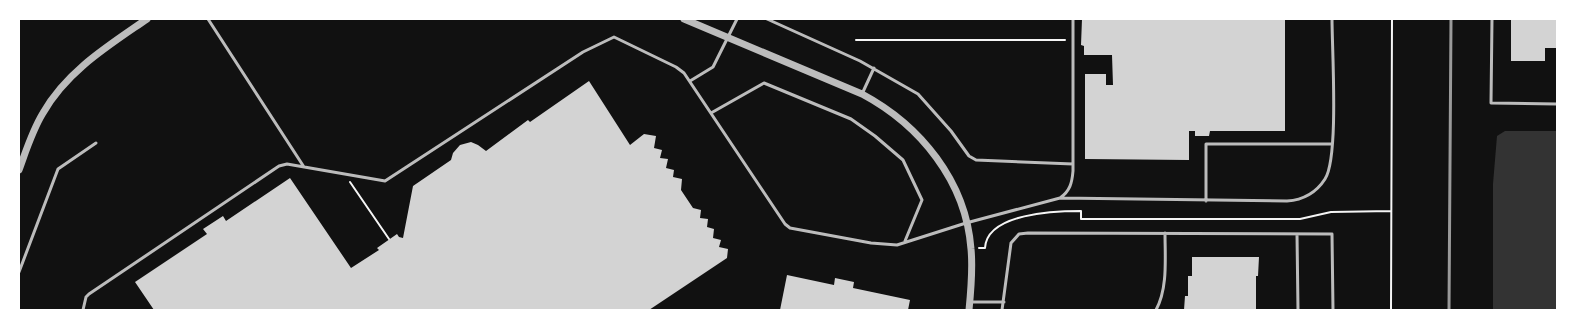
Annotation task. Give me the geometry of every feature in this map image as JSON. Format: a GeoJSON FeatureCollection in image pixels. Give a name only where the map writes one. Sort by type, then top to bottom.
{"type":"FeatureCollection","features":[{"type":"Feature","properties":{"kind":"street"},"geometry":{"type":"LineString","coordinates":[[19,170],[38,122],[65,82],[100,50],[147,19]]}},
{"type":"Feature","properties":{"kind":"street"},"geometry":{"type":"LineString","coordinates":[[684,19],[862,94],[883,106],[901,119],[935,154],[957,195],[966,223],[971,248],[969,310]]}},
{"type":"Feature","properties":{"kind":"lane"},"geometry":{"type":"LineString","coordinates":[[208,19],[304,167]]}},
{"type":"Feature","properties":{"kind":"lane"},"geometry":{"type":"LineString","coordinates":[[690,81],[713,67],[737,19]]}},
{"type":"Feature","properties":{"kind":"lane"},"geometry":{"type":"LineString","coordinates":[[767,19],[874,68],[918,94],[951,131],[969,156],[976,160],[1073,164]]}},
{"type":"Feature","properties":{"kind":"lane"},"geometry":{"type":"LineString","coordinates":[[1060,198],[1066,194],[1070,187],[1073,164],[1073,19]]}},
{"type":"Feature","properties":{"kind":"lane"},"geometry":{"type":"LineString","coordinates":[[82,310],[86,297],[89,294],[279,166],[285,164],[380,181],[387,180],[583,52],[614,37],[676,67],[690,81],[788,227],[888,246],[897,245],[905,241],[966,223],[1060,198],[1206,201],[1287,201],[1302,198],[1318,188],[1325,179],[1329,170],[1332,144],[1332,19]]}},
{"type":"Feature","properties":{"kind":"lane"},"geometry":{"type":"LineString","coordinates":[[1492,19],[1492,104],[1557,104]]}},
{"type":"Feature","properties":{"kind":"lane"},"geometry":{"type":"LineString","coordinates":[[862,94],[874,68]]}},
{"type":"Feature","properties":{"kind":"lane"},"geometry":{"type":"LineString","coordinates":[[711,113],[764,83],[851,120],[875,136],[903,160],[922,200],[905,241]]}},
{"type":"Feature","properties":{"kind":"lane"},"geometry":{"type":"LineString","coordinates":[[19,272],[58,168],[96,143]]}},
{"type":"Feature","properties":{"kind":"lane"},"geometry":{"type":"LineString","coordinates":[[1206,201],[1206,144],[1332,144]]}},
{"type":"Feature","properties":{"kind":"lane"},"geometry":{"type":"LineString","coordinates":[[1156,310],[1161,302],[1165,268],[1165,233]]}},
{"type":"Feature","properties":{"kind":"lane"},"geometry":{"type":"LineString","coordinates":[[1002,310],[1011,243],[1019,234],[1165,233],[1332,234],[1333,310]]}},
{"type":"Feature","properties":{"kind":"lane"},"geometry":{"type":"LineString","coordinates":[[1297,234],[1298,310]]}},
{"type":"Feature","properties":{"kind":"lane"},"geometry":{"type":"LineString","coordinates":[[970,302],[1004,302]]}},
{"type":"Feature","properties":{"kind":"path"},"geometry":{"type":"LineString","coordinates":[[1391,310],[1392,19]]}},
{"type":"Feature","properties":{"kind":"path"},"geometry":{"type":"LineString","coordinates":[[856,40],[1073,40]]}},
{"type":"Feature","properties":{"kind":"path"},"geometry":{"type":"LineString","coordinates":[[345,174],[389,239]]}},
{"type":"Feature","properties":{"kind":"path"},"geometry":{"type":"LineString","coordinates":[[971,248],[985,248],[989,236],[995,230],[1008,222],[1035,214],[1054,211],[1081,210],[1081,219],[1300,219],[1331,212],[1391,211]]}},
{"type":"Feature","properties":{"kind":"shaded area"},"geometry":{"type":"Polygon","coordinates":[[[1505,131],[1557,131],[1557,310],[1493,310],[1493,184],[1497,136],[1505,131]]]}},
{"type":"Feature","properties":{"kind":"building"},"geometry":{"type":"Polygon","coordinates":[[[1082,19],[1285,19],[1285,131],[1210,131],[1209,136],[1195,136],[1195,131],[1189,131],[1189,160],[1085,159],[1085,74],[1106,74],[1106,85],[1113,85],[1112,55],[1084,55],[1084,46],[1081,45],[1082,19]]]}},
{"type":"Feature","properties":{"kind":"building"},"geometry":{"type":"Polygon","coordinates":[[[1511,19],[1557,19],[1557,48],[1545,48],[1545,61],[1511,61],[1511,19]]]}},
{"type":"Feature","properties":{"kind":"building"},"geometry":{"type":"Polygon","coordinates":[[[589,81],[630,145],[644,134],[656,136],[654,148],[662,150],[660,158],[668,159],[666,168],[674,170],[673,177],[682,179],[681,190],[693,208],[701,210],[700,218],[708,219],[707,227],[714,229],[713,238],[721,240],[719,247],[728,249],[727,258],[649,310],[154,310],[135,282],[207,234],[203,229],[223,216],[226,221],[290,178],[351,268],[379,250],[377,248],[397,234],[399,237],[403,238],[413,186],[451,160],[453,153],[460,145],[471,142],[486,151],[528,120],[530,122],[589,81]]]}},
{"type":"Feature","properties":{"kind":"building"},"geometry":{"type":"Polygon","coordinates":[[[1192,257],[1259,257],[1258,276],[1256,276],[1256,310],[1184,310],[1185,296],[1188,296],[1188,276],[1192,276],[1192,257]]]}},
{"type":"Feature","properties":{"kind":"building"},"geometry":{"type":"Polygon","coordinates":[[[787,275],[834,285],[835,278],[854,282],[853,288],[910,300],[908,310],[780,310],[787,275]]]}},
{"type":"Feature","properties":{"kind":"railway"},"geometry":{"type":"LineString","coordinates":[[1449,310],[1451,19]]}}]}
